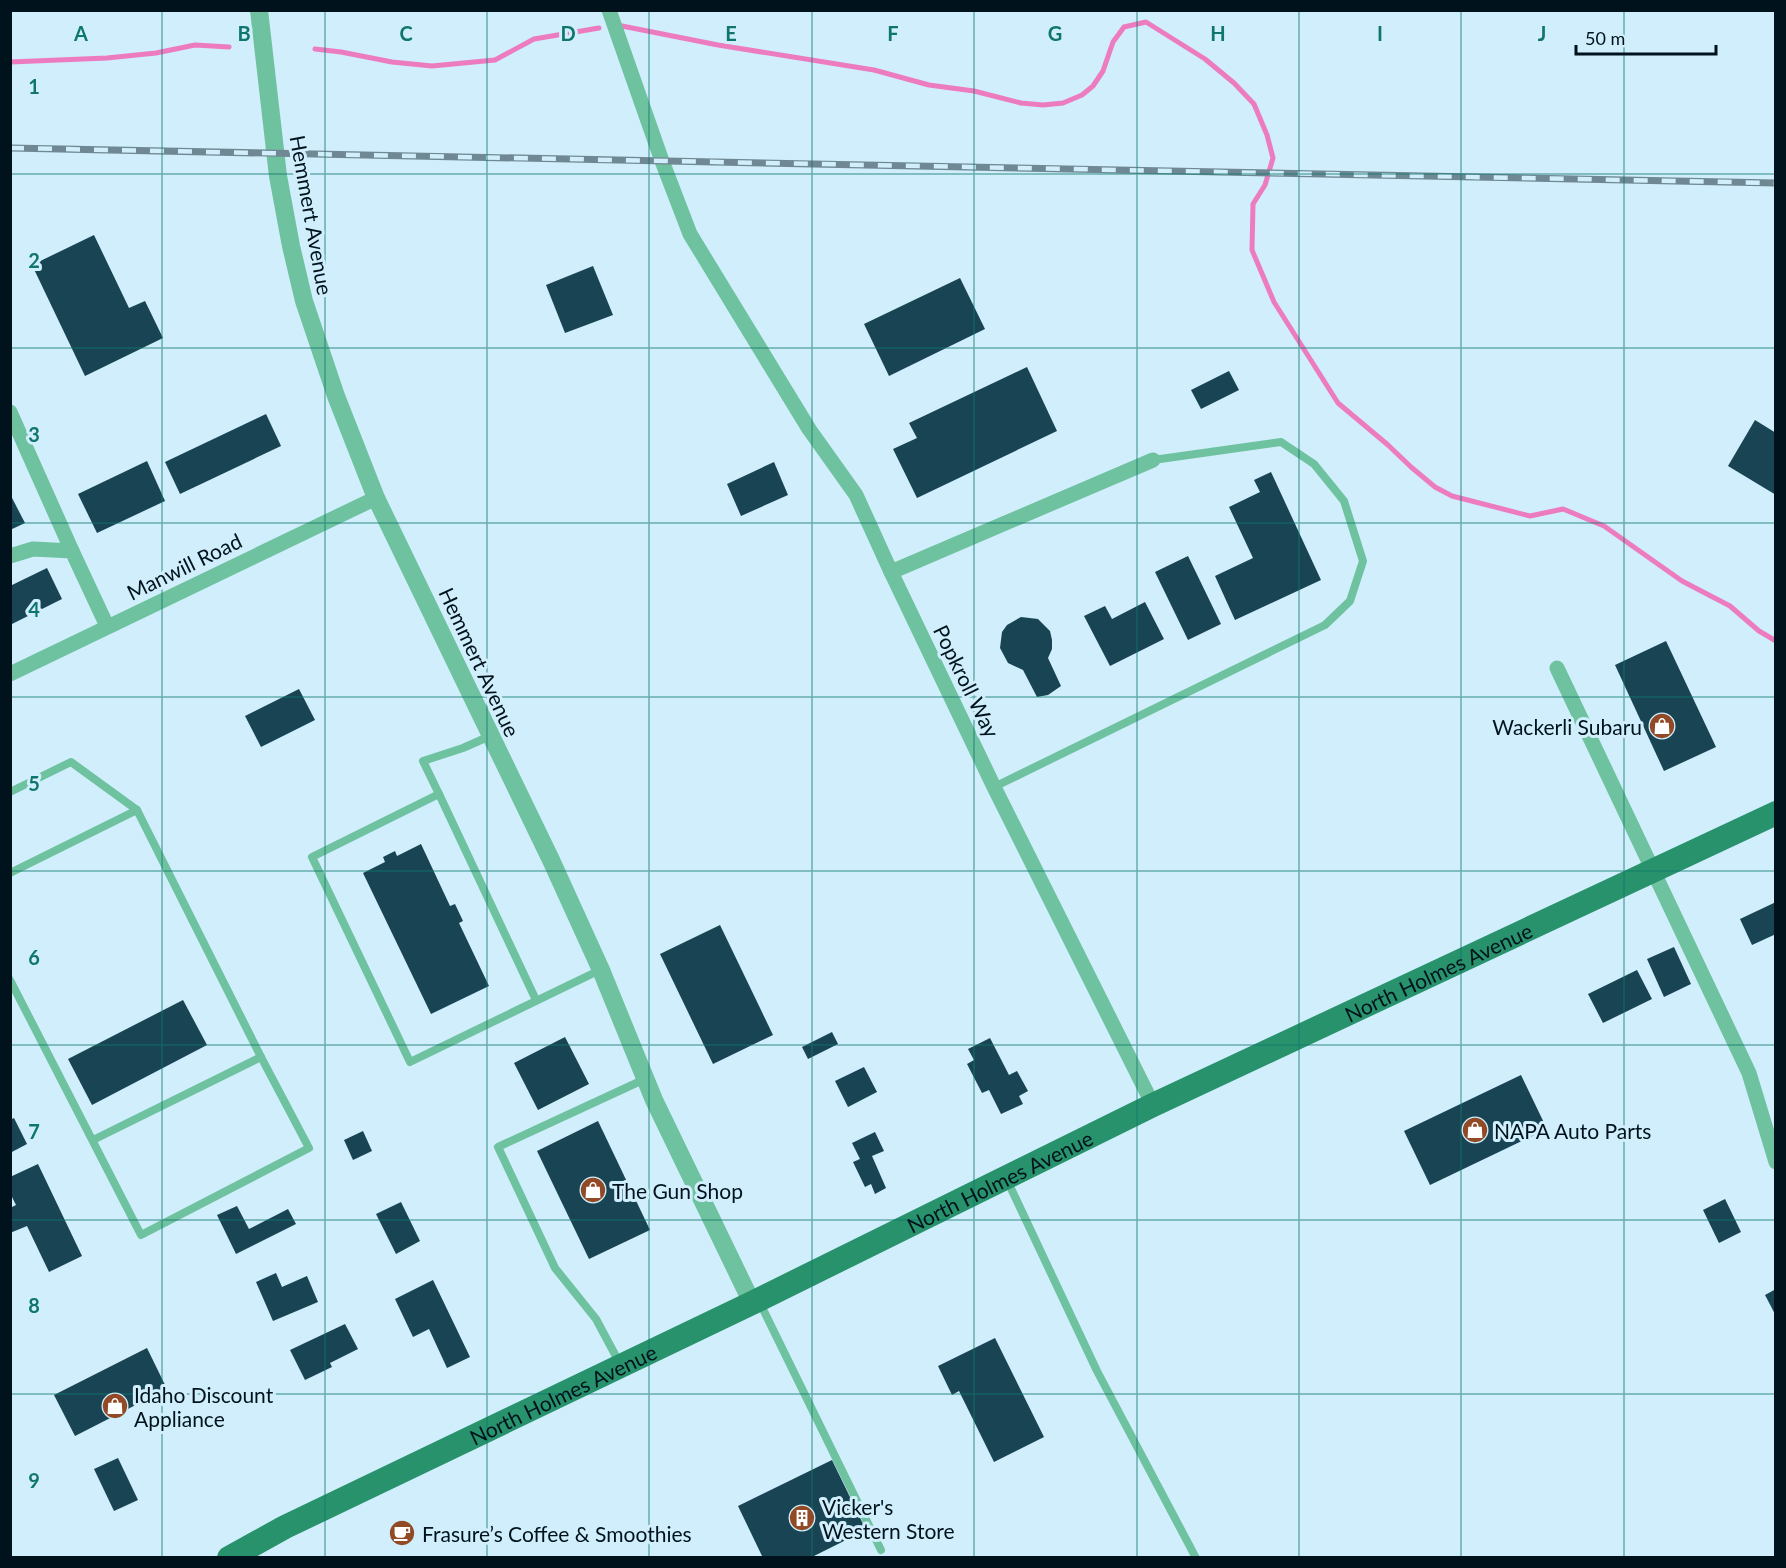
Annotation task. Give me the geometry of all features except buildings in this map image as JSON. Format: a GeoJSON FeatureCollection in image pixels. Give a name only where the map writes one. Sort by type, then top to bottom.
{"type":"FeatureCollection","features":[{"type":"Feature","properties":{"kind":"main road","name":"North Holmes Avenue"},"geometry":{"type":"LineString","coordinates":[[229,1557],[285,1527],[755,1302],[1153,1105],[1776,813]]}},
{"type":"Feature","properties":{"kind":"street","name":"Hemmert Avenue"},"geometry":{"type":"LineString","coordinates":[[259,10],[278,176],[304,301],[336,396],[376,498],[551,860],[601,969],[645,1078],[755,1302]]}},
{"type":"Feature","properties":{"kind":"street","name":"Popkroll Way"},"geometry":{"type":"LineString","coordinates":[[609,10],[690,234],[809,429],[856,495],[994,787],[1153,1105]]}},
{"type":"Feature","properties":{"kind":"street"},"geometry":{"type":"LineString","coordinates":[[10,412],[107,626]]}},
{"type":"Feature","properties":{"kind":"street"},"geometry":{"type":"LineString","coordinates":[[891,572],[1153,460]]}},
{"type":"Feature","properties":{"kind":"street","name":"Manwill Road"},"geometry":{"type":"LineString","coordinates":[[10,674],[376,498]]}},
{"type":"Feature","properties":{"kind":"street"},"geometry":{"type":"LineString","coordinates":[[10,556],[33,549],[72,551]]}},
{"type":"Feature","properties":{"kind":"street"},"geometry":{"type":"LineString","coordinates":[[1557,668],[1749,1073],[1776,1162]]}},
{"type":"Feature","properties":{"kind":"lane"},"geometry":{"type":"LineString","coordinates":[[994,787],[1325,625],[1350,601],[1363,561],[1344,501],[1314,464],[1281,442],[1153,460]]}},
{"type":"Feature","properties":{"kind":"lane"},"geometry":{"type":"LineString","coordinates":[[490,736],[463,748],[423,761],[537,1000]]}},
{"type":"Feature","properties":{"kind":"lane"},"geometry":{"type":"LineString","coordinates":[[10,792],[71,762],[137,810],[309,1148],[141,1235],[10,980]]}},
{"type":"Feature","properties":{"kind":"lane"},"geometry":{"type":"LineString","coordinates":[[439,794],[312,857],[410,1062],[601,969]]}},
{"type":"Feature","properties":{"kind":"lane"},"geometry":{"type":"LineString","coordinates":[[10,873],[137,810]]}},
{"type":"Feature","properties":{"kind":"lane"},"geometry":{"type":"LineString","coordinates":[[93,1140],[261,1057]]}},
{"type":"Feature","properties":{"kind":"lane"},"geometry":{"type":"LineString","coordinates":[[621,1366],[596,1319],[555,1268],[498,1147],[645,1078]]}},
{"type":"Feature","properties":{"kind":"lane"},"geometry":{"type":"LineString","coordinates":[[1006,1178],[1097,1371],[1196,1557]]}},
{"type":"Feature","properties":{"kind":"lane"},"geometry":{"type":"LineString","coordinates":[[755,1302],[881,1550]]}},
{"type":"Feature","properties":{"kind":"waterway"},"geometry":{"type":"LineString","coordinates":[[622,26],[718,45],[874,70],[929,85],[974,91],[1021,103],[1043,105],[1063,103],[1082,95],[1093,86],[1103,71],[1113,42],[1124,27],[1146,22],[1205,59],[1234,83],[1254,104],[1267,135],[1273,158],[1265,185],[1253,204],[1252,250],[1274,302],[1338,403],[1435,487],[1452,496],[1530,516],[1563,509],[1604,526],[1682,581],[1730,606],[1759,631],[1776,641]]}},
{"type":"Feature","properties":{"kind":"waterway"},"geometry":{"type":"LineString","coordinates":[[315,49],[432,66],[495,60],[534,39],[599,28]]}},
{"type":"Feature","properties":{"kind":"waterway"},"geometry":{"type":"LineString","coordinates":[[10,62],[107,58],[156,53],[195,45],[229,47]]}},
{"type":"Feature","properties":{"kind":"railway"},"geometry":{"type":"LineString","coordinates":[[10,148],[1776,183]]}},
{"type":"Feature","properties":{"kind":"place","name":"Wackerli Subaru"},"geometry":{"type":"Point","coordinates":[1662,726]}},
{"type":"Feature","properties":{"kind":"place","name":"NAPA Auto Parts"},"geometry":{"type":"Point","coordinates":[1475,1130]}},
{"type":"Feature","properties":{"kind":"place","name":"The Gun Shop"},"geometry":{"type":"Point","coordinates":[593,1190]}},
{"type":"Feature","properties":{"kind":"place","name":"Idaho Discount Appliance"},"geometry":{"type":"Point","coordinates":[115,1406]}},
{"type":"Feature","properties":{"kind":"place","name":"Vicker's Western Store"},"geometry":{"type":"Point","coordinates":[802,1518]}},
{"type":"Feature","properties":{"kind":"place","name":"Frasure’s Coffee & Smoothies"},"geometry":{"type":"Point","coordinates":[402,1533]}}]}
